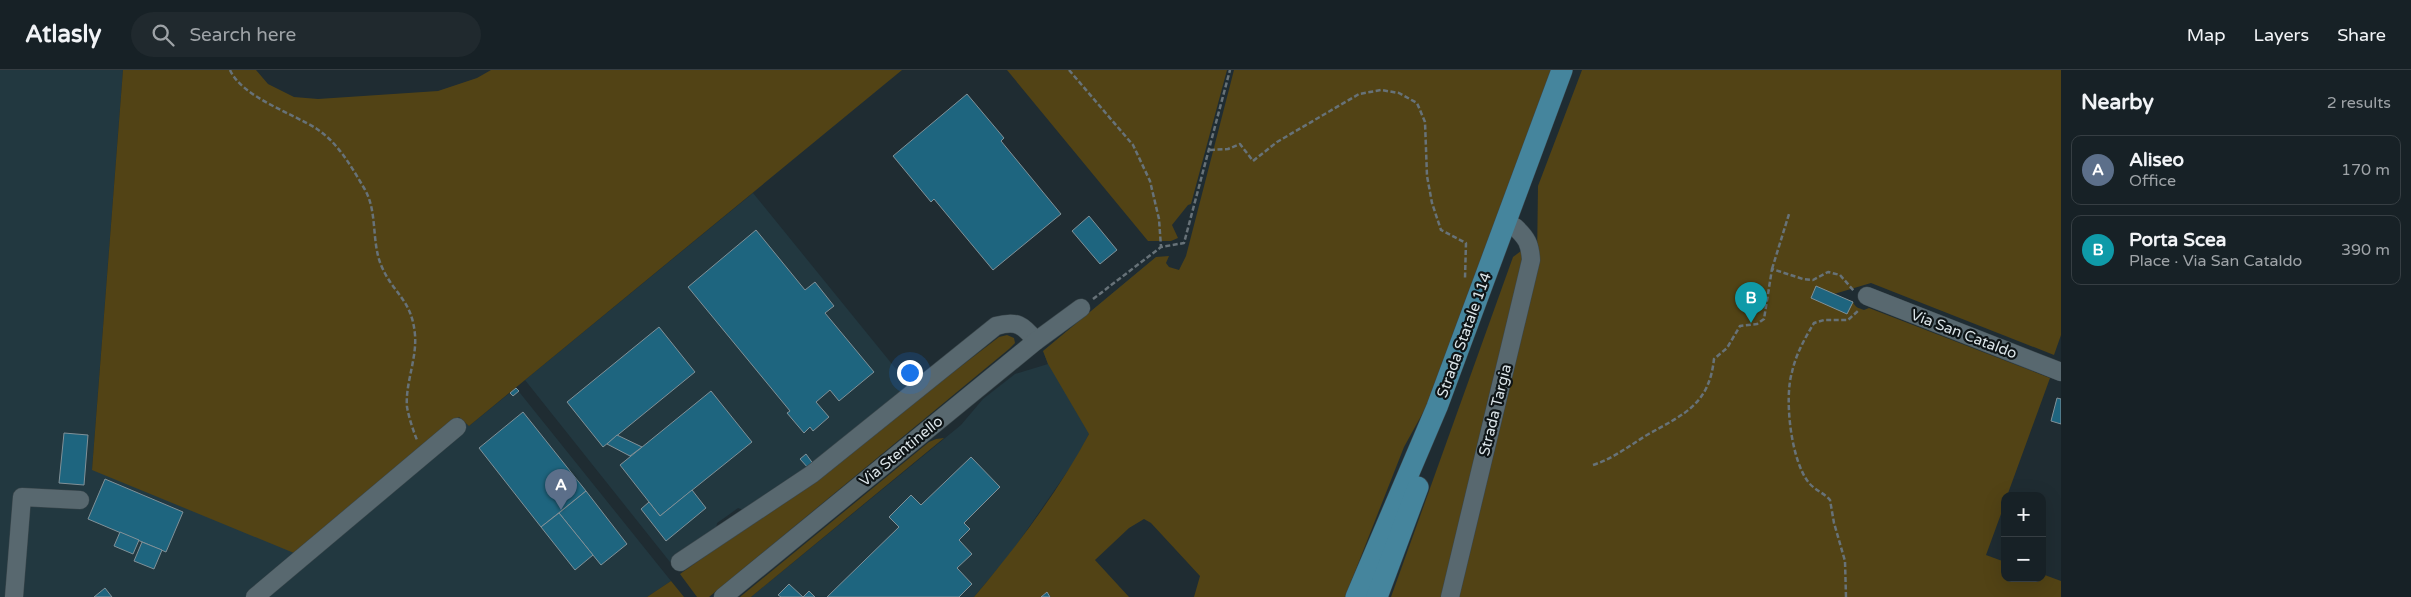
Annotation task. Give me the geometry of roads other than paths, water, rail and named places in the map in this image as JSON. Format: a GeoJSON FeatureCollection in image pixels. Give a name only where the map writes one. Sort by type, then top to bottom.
{"type":"FeatureCollection","features":[{"type":"Feature","properties":{"kind":"main road","name":"Strada Statale 114"},"geometry":{"type":"LineString","coordinates":[[1356,597],[1437,407],[1562,70]]}},
{"type":"Feature","properties":{"kind":"main road","name":"Strada Statale 114"},"geometry":{"type":"LineString","coordinates":[[1377,597],[1574,70]]}},
{"type":"Feature","properties":{"kind":"street","name":"Strada Targia"},"geometry":{"type":"LineString","coordinates":[[1450,597],[1531,260],[1530,246],[1526,237],[1515,227]]}},
{"type":"Feature","properties":{"kind":"street","name":"Via San Cataldo"},"geometry":{"type":"LineString","coordinates":[[1867,296],[2061,372]]}},
{"type":"Feature","properties":{"kind":"street","name":"Via Stentinello"},"geometry":{"type":"LineString","coordinates":[[723,597],[1036,341],[1082,308]]}},
{"type":"Feature","properties":{"kind":"street"},"geometry":{"type":"LineString","coordinates":[[680,562],[812,474],[996,326],[1010,322],[1025,328],[1036,341]]}},
{"type":"Feature","properties":{"kind":"street"},"geometry":{"type":"LineString","coordinates":[[255,597],[457,427]]}},
{"type":"Feature","properties":{"kind":"street"},"geometry":{"type":"LineString","coordinates":[[14,597],[22,497],[80,500]]}},
{"type":"Feature","properties":{"kind":"place","name":"Porta Scea"},"geometry":{"type":"Point","coordinates":[1751,323]}},
{"type":"Feature","properties":{"kind":"place","name":"Aliseo"},"geometry":{"type":"Point","coordinates":[561,510]}}]}
